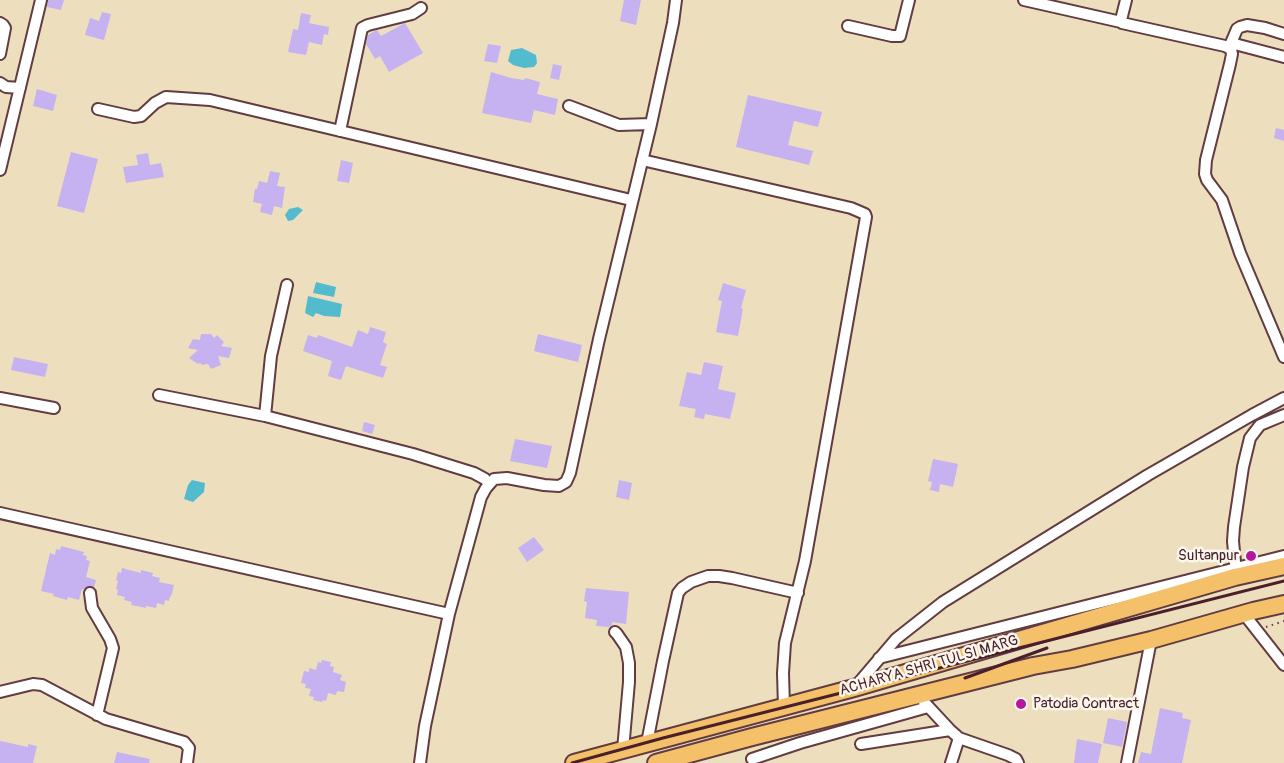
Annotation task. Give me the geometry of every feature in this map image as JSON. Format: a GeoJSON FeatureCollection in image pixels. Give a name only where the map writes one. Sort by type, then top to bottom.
{"type":"FeatureCollection","features":[{"type":"Feature","properties":{"kind":"highway","name":"ACHARYA SHRI TULSI MARG"},"geometry":{"type":"LineString","coordinates":[[574,763],[854,688],[1236,573],[1284,566]]}},
{"type":"Feature","properties":{"kind":"highway","name":"ACHARYA SHRI TULSI MARG"},"geometry":{"type":"LineString","coordinates":[[656,763],[752,737],[923,701],[1033,666],[1151,640],[1284,604]]}},
{"type":"Feature","properties":{"kind":"highway"},"geometry":{"type":"LineString","coordinates":[[744,717],[752,737]]}},
{"type":"Feature","properties":{"kind":"street"},"geometry":{"type":"LineString","coordinates":[[0,170],[2,152],[41,0]]}},
{"type":"Feature","properties":{"kind":"street"},"geometry":{"type":"LineString","coordinates":[[420,763],[425,726],[449,614],[481,496],[494,479],[507,478],[559,486],[563,485],[570,473],[631,200],[651,124],[676,0]]}},
{"type":"Feature","properties":{"kind":"street"},"geometry":{"type":"LineString","coordinates":[[848,26],[900,36],[909,0]]}},
{"type":"Feature","properties":{"kind":"street"},"geometry":{"type":"LineString","coordinates":[[1024,0],[1284,57]]}},
{"type":"Feature","properties":{"kind":"street"},"geometry":{"type":"LineString","coordinates":[[1121,22],[1126,0]]}},
{"type":"Feature","properties":{"kind":"street"},"geometry":{"type":"LineString","coordinates":[[340,131],[362,28],[412,14],[421,8]]}},
{"type":"Feature","properties":{"kind":"street"},"geometry":{"type":"LineString","coordinates":[[0,23],[5,30],[0,54]]}},
{"type":"Feature","properties":{"kind":"street"},"geometry":{"type":"LineString","coordinates":[[1284,34],[1247,25],[1237,29],[1230,46],[1232,54],[1206,160],[1205,174],[1222,200],[1240,253],[1284,357]]}},
{"type":"Feature","properties":{"kind":"street"},"geometry":{"type":"LineString","coordinates":[[0,83],[6,87],[20,88]]}},
{"type":"Feature","properties":{"kind":"street"},"geometry":{"type":"LineString","coordinates":[[98,109],[134,117],[141,116],[159,100],[166,98],[193,98],[229,104],[631,200]]}},
{"type":"Feature","properties":{"kind":"street"},"geometry":{"type":"LineString","coordinates":[[569,106],[619,125],[651,124]]}},
{"type":"Feature","properties":{"kind":"street"},"geometry":{"type":"LineString","coordinates":[[642,160],[851,208],[865,214],[866,217],[806,561],[784,655],[784,707]]}},
{"type":"Feature","properties":{"kind":"street"},"geometry":{"type":"LineString","coordinates":[[265,416],[269,366],[287,285]]}},
{"type":"Feature","properties":{"kind":"street"},"geometry":{"type":"LineString","coordinates":[[159,395],[265,416],[451,465],[474,473],[489,484]]}},
{"type":"Feature","properties":{"kind":"street"},"geometry":{"type":"LineString","coordinates":[[0,398],[54,408]]}},
{"type":"Feature","properties":{"kind":"street"},"geometry":{"type":"LineString","coordinates":[[854,688],[896,639],[943,602],[1148,475],[1284,398]]}},
{"type":"Feature","properties":{"kind":"street"},"geometry":{"type":"LineString","coordinates":[[1236,573],[1234,527],[1250,438],[1260,425],[1284,414]]}},
{"type":"Feature","properties":{"kind":"street"},"geometry":{"type":"LineString","coordinates":[[0,513],[449,614]]}},
{"type":"Feature","properties":{"kind":"street"},"geometry":{"type":"LineString","coordinates":[[879,658],[1236,573],[1284,556]]}},
{"type":"Feature","properties":{"kind":"street"},"geometry":{"type":"LineString","coordinates":[[647,743],[678,593],[682,588],[708,576],[719,576],[798,593]]}},
{"type":"Feature","properties":{"kind":"street"},"geometry":{"type":"LineString","coordinates":[[90,593],[92,608],[111,639],[113,648],[97,715]]}},
{"type":"Feature","properties":{"kind":"street"},"geometry":{"type":"LineString","coordinates":[[1244,614],[1284,665]]}},
{"type":"Feature","properties":{"kind":"street"},"geometry":{"type":"LineString","coordinates":[[615,632],[626,647],[628,663],[629,682],[623,750]]}},
{"type":"Feature","properties":{"kind":"street"},"geometry":{"type":"LineString","coordinates":[[1127,763],[1151,640]]}},
{"type":"Feature","properties":{"kind":"street"},"geometry":{"type":"LineString","coordinates":[[0,692],[33,684],[42,685],[97,715],[184,741],[189,748],[187,763]]}},
{"type":"Feature","properties":{"kind":"street"},"geometry":{"type":"LineString","coordinates":[[752,737],[751,761],[800,742],[923,701],[959,738],[1008,755],[1016,759],[1018,763]]}},
{"type":"Feature","properties":{"kind":"street"},"geometry":{"type":"LineString","coordinates":[[861,744],[950,730]]}},
{"type":"Feature","properties":{"kind":"street"},"geometry":{"type":"LineString","coordinates":[[951,763],[959,738]]}},
{"type":"Feature","properties":{"kind":"path"},"geometry":{"type":"LineString","coordinates":[[1257,630],[1284,621]]}},
{"type":"Feature","properties":{"kind":"water"},"geometry":{"type":"Polygon","coordinates":[[[522,48],[536,55],[537,63],[534,67],[524,68],[508,61],[511,50],[522,48]]]}},
{"type":"Feature","properties":{"kind":"water"},"geometry":{"type":"Polygon","coordinates":[[[298,207],[303,210],[293,220],[288,221],[285,215],[289,209],[298,207]]]}},
{"type":"Feature","properties":{"kind":"water"},"geometry":{"type":"Polygon","coordinates":[[[316,282],[336,287],[334,297],[313,293],[316,282]]]}},
{"type":"Feature","properties":{"kind":"water"},"geometry":{"type":"Polygon","coordinates":[[[308,296],[342,304],[340,317],[316,313],[313,317],[305,313],[308,296]]]}},
{"type":"Feature","properties":{"kind":"water"},"geometry":{"type":"Polygon","coordinates":[[[192,480],[205,483],[204,492],[193,502],[184,499],[192,480]]]}},
{"type":"Feature","properties":{"kind":"building"},"geometry":{"type":"Polygon","coordinates":[[[48,0],[64,0],[61,10],[47,7],[48,0]]]}},
{"type":"Feature","properties":{"kind":"building"},"geometry":{"type":"Polygon","coordinates":[[[624,0],[641,0],[636,25],[620,21],[624,0]]]}},
{"type":"Feature","properties":{"kind":"building"},"geometry":{"type":"Polygon","coordinates":[[[102,12],[111,14],[104,40],[85,35],[90,18],[99,21],[102,12]]]}},
{"type":"Feature","properties":{"kind":"building"},"geometry":{"type":"Polygon","coordinates":[[[301,13],[311,15],[309,23],[329,27],[328,35],[324,34],[322,45],[309,42],[306,55],[288,52],[293,29],[298,30],[301,13]]]}},
{"type":"Feature","properties":{"kind":"building"},"geometry":{"type":"Polygon","coordinates":[[[405,23],[423,53],[389,72],[380,56],[375,59],[366,44],[368,35],[377,30],[381,36],[405,23]]]}},
{"type":"Feature","properties":{"kind":"building"},"geometry":{"type":"Polygon","coordinates":[[[488,44],[501,46],[497,63],[484,61],[488,44]]]}},
{"type":"Feature","properties":{"kind":"building"},"geometry":{"type":"Polygon","coordinates":[[[553,64],[562,66],[559,80],[550,78],[553,64]]]}},
{"type":"Feature","properties":{"kind":"building"},"geometry":{"type":"Polygon","coordinates":[[[491,72],[511,78],[524,80],[525,78],[540,82],[537,94],[558,99],[555,115],[534,110],[531,123],[482,113],[491,72]]]}},
{"type":"Feature","properties":{"kind":"building"},"geometry":{"type":"Polygon","coordinates":[[[37,89],[57,95],[53,111],[33,106],[37,89]]]}},
{"type":"Feature","properties":{"kind":"building"},"geometry":{"type":"Polygon","coordinates":[[[748,95],[822,112],[818,127],[794,121],[788,145],[813,151],[809,165],[736,147],[748,95]]]}},
{"type":"Feature","properties":{"kind":"building"},"geometry":{"type":"Polygon","coordinates":[[[1276,128],[1284,130],[1284,141],[1274,138],[1276,128]]]}},
{"type":"Feature","properties":{"kind":"building"},"geometry":{"type":"Polygon","coordinates":[[[71,152],[98,159],[84,213],[57,206],[71,152]]]}},
{"type":"Feature","properties":{"kind":"building"},"geometry":{"type":"Polygon","coordinates":[[[148,153],[150,165],[161,163],[164,177],[126,183],[123,167],[138,165],[136,155],[148,153]]]}},
{"type":"Feature","properties":{"kind":"building"},"geometry":{"type":"Polygon","coordinates":[[[341,160],[353,163],[349,183],[337,181],[341,160]]]}},
{"type":"Feature","properties":{"kind":"building"},"geometry":{"type":"Polygon","coordinates":[[[270,171],[280,173],[277,186],[285,187],[282,208],[274,206],[272,215],[260,212],[262,204],[253,202],[259,181],[267,183],[270,171]]]}},
{"type":"Feature","properties":{"kind":"building"},"geometry":{"type":"Polygon","coordinates":[[[723,283],[746,290],[741,308],[743,309],[738,336],[716,332],[722,301],[718,300],[723,283]]]}},
{"type":"Feature","properties":{"kind":"building"},"geometry":{"type":"Polygon","coordinates":[[[370,327],[386,332],[383,342],[387,344],[380,365],[387,367],[383,378],[346,366],[341,380],[328,376],[332,361],[303,351],[308,335],[317,338],[318,335],[352,347],[358,330],[368,334],[370,327]]]}},
{"type":"Feature","properties":{"kind":"building"},"geometry":{"type":"Polygon","coordinates":[[[201,334],[211,334],[214,338],[217,335],[224,342],[221,346],[232,348],[229,358],[218,356],[221,365],[211,369],[208,364],[198,364],[189,358],[198,350],[188,348],[193,339],[200,340],[201,334]]]}},
{"type":"Feature","properties":{"kind":"building"},"geometry":{"type":"Polygon","coordinates":[[[538,334],[582,345],[578,362],[534,351],[538,334]]]}},
{"type":"Feature","properties":{"kind":"building"},"geometry":{"type":"Polygon","coordinates":[[[14,357],[48,364],[45,377],[11,370],[14,357]]]}},
{"type":"Feature","properties":{"kind":"building"},"geometry":{"type":"Polygon","coordinates":[[[704,362],[723,366],[718,389],[736,393],[730,419],[705,414],[704,419],[694,417],[696,409],[679,406],[687,372],[701,375],[704,362]]]}},
{"type":"Feature","properties":{"kind":"building"},"geometry":{"type":"Polygon","coordinates":[[[364,422],[375,425],[372,434],[362,431],[364,422]]]}},
{"type":"Feature","properties":{"kind":"building"},"geometry":{"type":"Polygon","coordinates":[[[515,439],[552,446],[547,468],[510,461],[515,439]]]}},
{"type":"Feature","properties":{"kind":"building"},"geometry":{"type":"Polygon","coordinates":[[[933,459],[958,464],[953,487],[940,484],[939,492],[930,490],[932,482],[928,481],[933,459]]]}},
{"type":"Feature","properties":{"kind":"building"},"geometry":{"type":"Polygon","coordinates":[[[619,480],[632,483],[629,500],[616,497],[619,480]]]}},
{"type":"Feature","properties":{"kind":"building"},"geometry":{"type":"Polygon","coordinates":[[[534,537],[544,550],[527,562],[518,548],[534,537]]]}},
{"type":"Feature","properties":{"kind":"building"},"geometry":{"type":"Polygon","coordinates":[[[61,546],[84,552],[83,555],[87,556],[86,560],[90,561],[86,577],[96,580],[94,587],[82,589],[79,600],[68,597],[67,600],[41,591],[50,553],[55,555],[56,549],[60,550],[61,546]]]}},
{"type":"Feature","properties":{"kind":"building"},"geometry":{"type":"Polygon","coordinates":[[[122,568],[141,573],[141,570],[153,573],[152,576],[160,578],[159,582],[174,585],[169,601],[165,600],[164,605],[157,603],[156,608],[131,605],[132,602],[124,600],[125,597],[117,595],[118,581],[116,580],[122,568]]]}},
{"type":"Feature","properties":{"kind":"building"},"geometry":{"type":"Polygon","coordinates":[[[586,588],[629,592],[626,624],[612,622],[609,627],[596,626],[597,620],[585,618],[586,588]]]}},
{"type":"Feature","properties":{"kind":"building"},"geometry":{"type":"Polygon","coordinates":[[[322,660],[331,662],[330,666],[334,667],[333,672],[342,675],[340,680],[346,682],[344,692],[337,691],[336,695],[328,693],[326,701],[322,702],[313,700],[314,697],[309,696],[311,689],[305,688],[306,684],[301,683],[304,671],[309,672],[309,668],[316,670],[318,662],[321,663],[322,660]]]}},
{"type":"Feature","properties":{"kind":"building"},"geometry":{"type":"Polygon","coordinates":[[[1160,708],[1183,713],[1182,718],[1191,720],[1182,763],[1138,763],[1141,752],[1151,754],[1160,708]]]}},
{"type":"Feature","properties":{"kind":"building"},"geometry":{"type":"Polygon","coordinates":[[[1108,718],[1127,722],[1122,747],[1103,743],[1108,718]]]}},
{"type":"Feature","properties":{"kind":"building"},"geometry":{"type":"Polygon","coordinates":[[[1077,739],[1102,744],[1098,763],[1074,763],[1077,739]]]}},
{"type":"Feature","properties":{"kind":"building"},"geometry":{"type":"Polygon","coordinates":[[[0,741],[28,747],[28,744],[37,746],[33,763],[0,763],[0,741]]]}},
{"type":"Feature","properties":{"kind":"building"},"geometry":{"type":"Polygon","coordinates":[[[117,752],[150,759],[149,763],[114,763],[117,752]]]}},
{"type":"Feature","properties":{"kind":"railway"},"geometry":{"type":"LineString","coordinates":[[572,763],[1284,581]]}},
{"type":"Feature","properties":{"kind":"railway"},"geometry":{"type":"LineString","coordinates":[[965,678],[1047,648]]}},
{"type":"Feature","properties":{"kind":"place","name":"Sultanpur"},"geometry":{"type":"Point","coordinates":[1251,556]}},
{"type":"Feature","properties":{"kind":"place","name":"Patodia Contract"},"geometry":{"type":"Point","coordinates":[1021,704]}}]}
